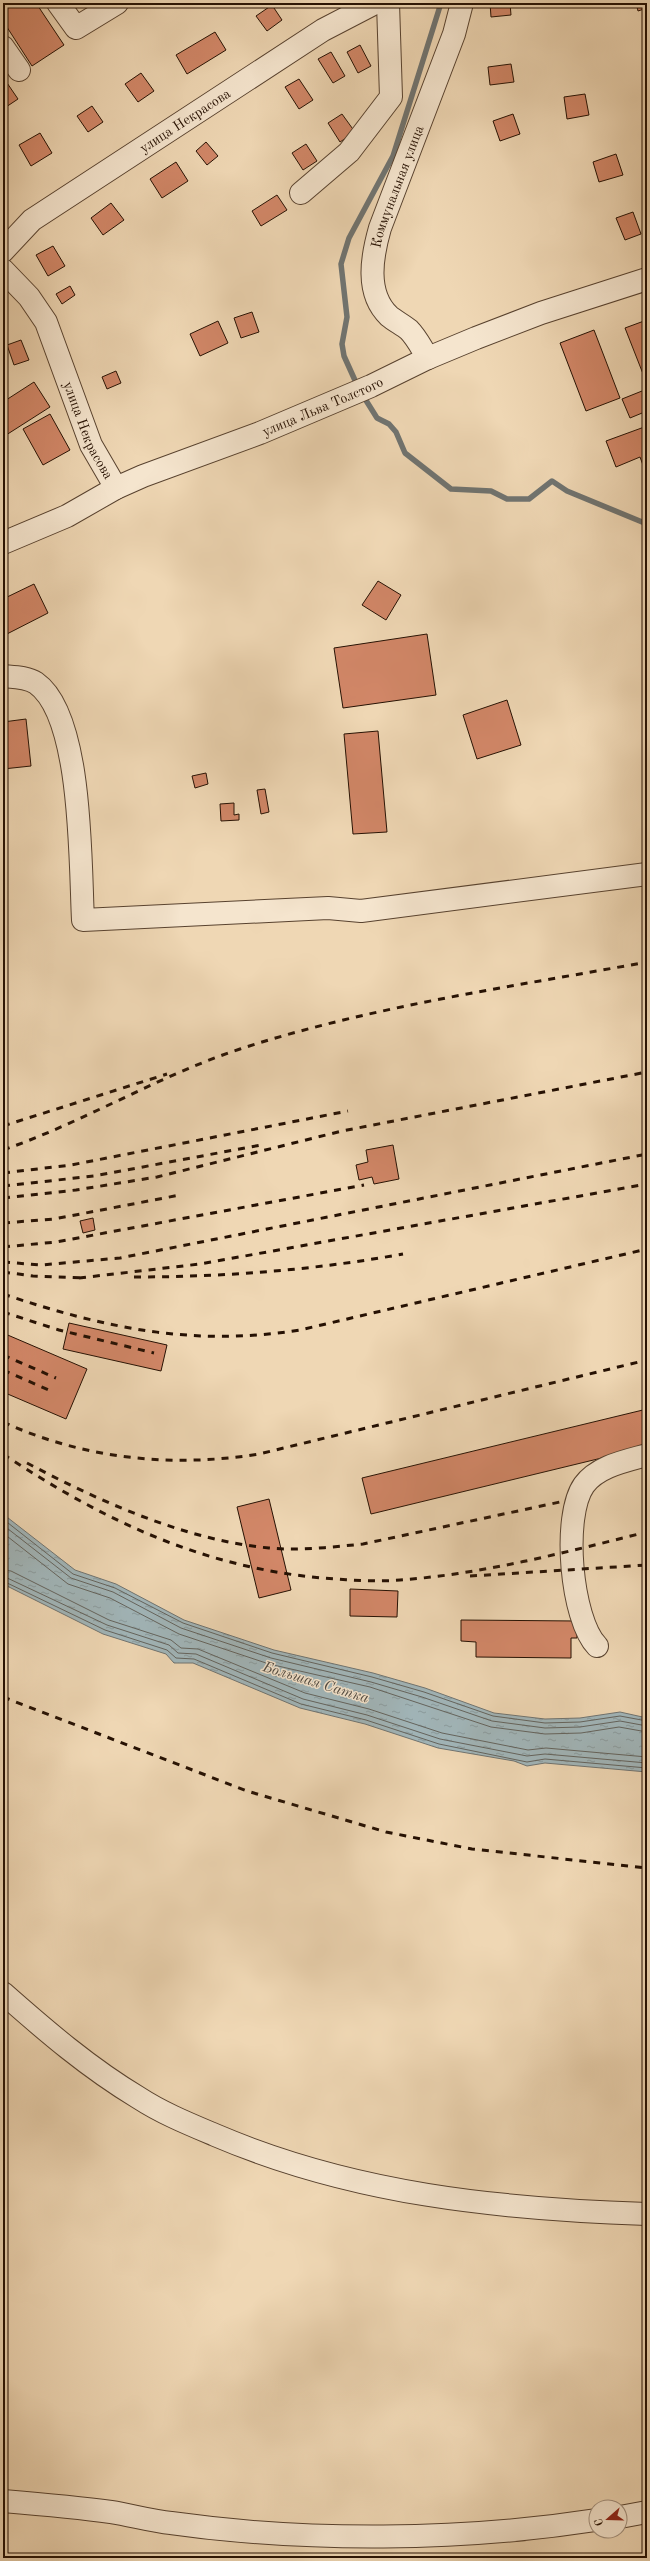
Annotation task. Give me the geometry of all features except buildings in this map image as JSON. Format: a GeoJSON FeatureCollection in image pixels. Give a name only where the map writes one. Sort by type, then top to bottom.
{"type":"FeatureCollection","features":[{"type":"Feature","properties":{"kind":"street"},"geometry":{"type":"LineString","coordinates":[[58,3],[76,28],[117,3]]}},
{"type":"Feature","properties":{"kind":"street","name":"улица Некрасова"},"geometry":{"type":"LineString","coordinates":[[3,251],[32,220],[323,30],[375,3]]}},
{"type":"Feature","properties":{"kind":"street"},"geometry":{"type":"LineString","coordinates":[[301,193],[349,152],[391,97],[388,3]]}},
{"type":"Feature","properties":{"kind":"street","name":"Коммунальная улица"},"geometry":{"type":"LineString","coordinates":[[428,358],[408,330],[388,314],[378,301],[373,285],[374,249],[380,228],[454,34],[462,3]]}},
{"type":"Feature","properties":{"kind":"street"},"geometry":{"type":"LineString","coordinates":[[3,47],[19,70]]}},
{"type":"Feature","properties":{"kind":"street","name":"улица Некрасова"},"geometry":{"type":"LineString","coordinates":[[3,270],[29,297],[46,322],[91,445],[116,488]]}},
{"type":"Feature","properties":{"kind":"street","name":"улица Льва Толстого"},"geometry":{"type":"LineString","coordinates":[[3,543],[67,516],[116,488],[351,395],[428,358],[541,313],[647,279]]}},
{"type":"Feature","properties":{"kind":"street"},"geometry":{"type":"LineString","coordinates":[[3,676],[34,682],[53,701],[62,719],[69,746],[75,793],[84,920],[328,908],[361,911],[647,874]]}},
{"type":"Feature","properties":{"kind":"street"},"geometry":{"type":"LineString","coordinates":[[597,1646],[591,1640],[583,1621],[572,1569],[572,1533],[576,1503],[585,1484],[594,1476],[617,1464],[647,1455]]}},
{"type":"Feature","properties":{"kind":"street"},"geometry":{"type":"LineString","coordinates":[[3,1993],[93,2068],[140,2099],[186,2122],[282,2161],[379,2188],[414,2194],[558,2210],[647,2214]]}},
{"type":"Feature","properties":{"kind":"street"},"geometry":{"type":"LineString","coordinates":[[3,2501],[62,2506],[171,2523],[300,2535],[447,2534],[518,2530],[588,2521]]}},
{"type":"Feature","properties":{"kind":"street"},"geometry":{"type":"LineString","coordinates":[[628,2516],[647,2512]]}},
{"type":"Feature","properties":{"kind":"water","name":"Большая Сатка"},"geometry":{"type":"Polygon","coordinates":[[[3,1514],[75,1570],[116,1584],[184,1620],[274,1650],[373,1673],[425,1688],[494,1713],[545,1719],[580,1718],[620,1712],[647,1718],[647,1772],[545,1763],[527,1766],[514,1761],[438,1748],[365,1724],[300,1708],[193,1663],[174,1663],[166,1654],[103,1634],[3,1584],[3,1514]]]}},
{"type":"Feature","properties":{"kind":"waterway"},"geometry":{"type":"LineString","coordinates":[[358,387],[344,356],[342,344],[347,317],[341,264],[349,238],[393,156],[441,3]]}},
{"type":"Feature","properties":{"kind":"waterway"},"geometry":{"type":"LineString","coordinates":[[362,394],[377,418],[389,424],[396,432],[405,453],[451,489],[491,491],[507,499],[529,499],[552,481],[567,491],[647,524]]}},
{"type":"Feature","properties":{"kind":"railway"},"geometry":{"type":"LineString","coordinates":[[3,1150],[63,1126],[180,1072],[240,1049],[290,1034],[391,1009],[493,989],[647,962]]}},
{"type":"Feature","properties":{"kind":"railway"},"geometry":{"type":"LineString","coordinates":[[3,1198],[76,1190],[157,1177],[342,1131],[647,1072]]}},
{"type":"Feature","properties":{"kind":"railway"},"geometry":{"type":"LineString","coordinates":[[3,1126],[167,1074]]}},
{"type":"Feature","properties":{"kind":"railway"},"geometry":{"type":"LineString","coordinates":[[3,1173],[71,1165],[348,1111]]}},
{"type":"Feature","properties":{"kind":"railway"},"geometry":{"type":"LineString","coordinates":[[3,1186],[94,1176],[261,1145]]}},
{"type":"Feature","properties":{"kind":"railway"},"geometry":{"type":"LineString","coordinates":[[3,1262],[41,1265],[120,1258],[647,1154]]}},
{"type":"Feature","properties":{"kind":"railway"},"geometry":{"type":"LineString","coordinates":[[79,1278],[200,1264],[647,1184]]}},
{"type":"Feature","properties":{"kind":"railway"},"geometry":{"type":"LineString","coordinates":[[3,1247],[56,1242],[364,1185]]}},
{"type":"Feature","properties":{"kind":"railway"},"geometry":{"type":"LineString","coordinates":[[3,1223],[54,1219],[180,1195]]}},
{"type":"Feature","properties":{"kind":"railway"},"geometry":{"type":"LineString","coordinates":[[3,1294],[77,1316],[114,1325],[150,1331],[186,1335],[261,1335],[300,1330],[647,1249]]}},
{"type":"Feature","properties":{"kind":"railway"},"geometry":{"type":"LineString","coordinates":[[134,1277],[202,1276],[269,1272],[370,1260],[403,1254]]}},
{"type":"Feature","properties":{"kind":"railway"},"geometry":{"type":"LineString","coordinates":[[3,1272],[33,1276],[84,1278]]}},
{"type":"Feature","properties":{"kind":"railway"},"geometry":{"type":"LineString","coordinates":[[3,1312],[59,1330],[154,1353]]}},
{"type":"Feature","properties":{"kind":"railway"},"geometry":{"type":"LineString","coordinates":[[3,1355],[56,1378]]}},
{"type":"Feature","properties":{"kind":"railway"},"geometry":{"type":"LineString","coordinates":[[3,1422],[34,1435],[65,1445],[97,1452],[161,1460],[226,1458],[259,1454],[647,1360]]}},
{"type":"Feature","properties":{"kind":"railway"},"geometry":{"type":"LineString","coordinates":[[3,1370],[51,1391]]}},
{"type":"Feature","properties":{"kind":"railway"},"geometry":{"type":"LineString","coordinates":[[3,1454],[78,1500],[155,1537],[194,1551],[235,1563],[278,1572],[322,1578],[391,1581],[463,1573],[525,1561],[647,1532]]}},
{"type":"Feature","properties":{"kind":"railway"},"geometry":{"type":"LineString","coordinates":[[27,1463],[84,1492],[175,1528],[238,1544],[281,1549],[304,1549],[363,1544],[560,1502]]}},
{"type":"Feature","properties":{"kind":"railway"},"geometry":{"type":"LineString","coordinates":[[470,1576],[647,1565]]}},
{"type":"Feature","properties":{"kind":"railway"},"geometry":{"type":"LineString","coordinates":[[3,1697],[247,1791],[386,1832],[472,1849],[647,1868]]}}]}
